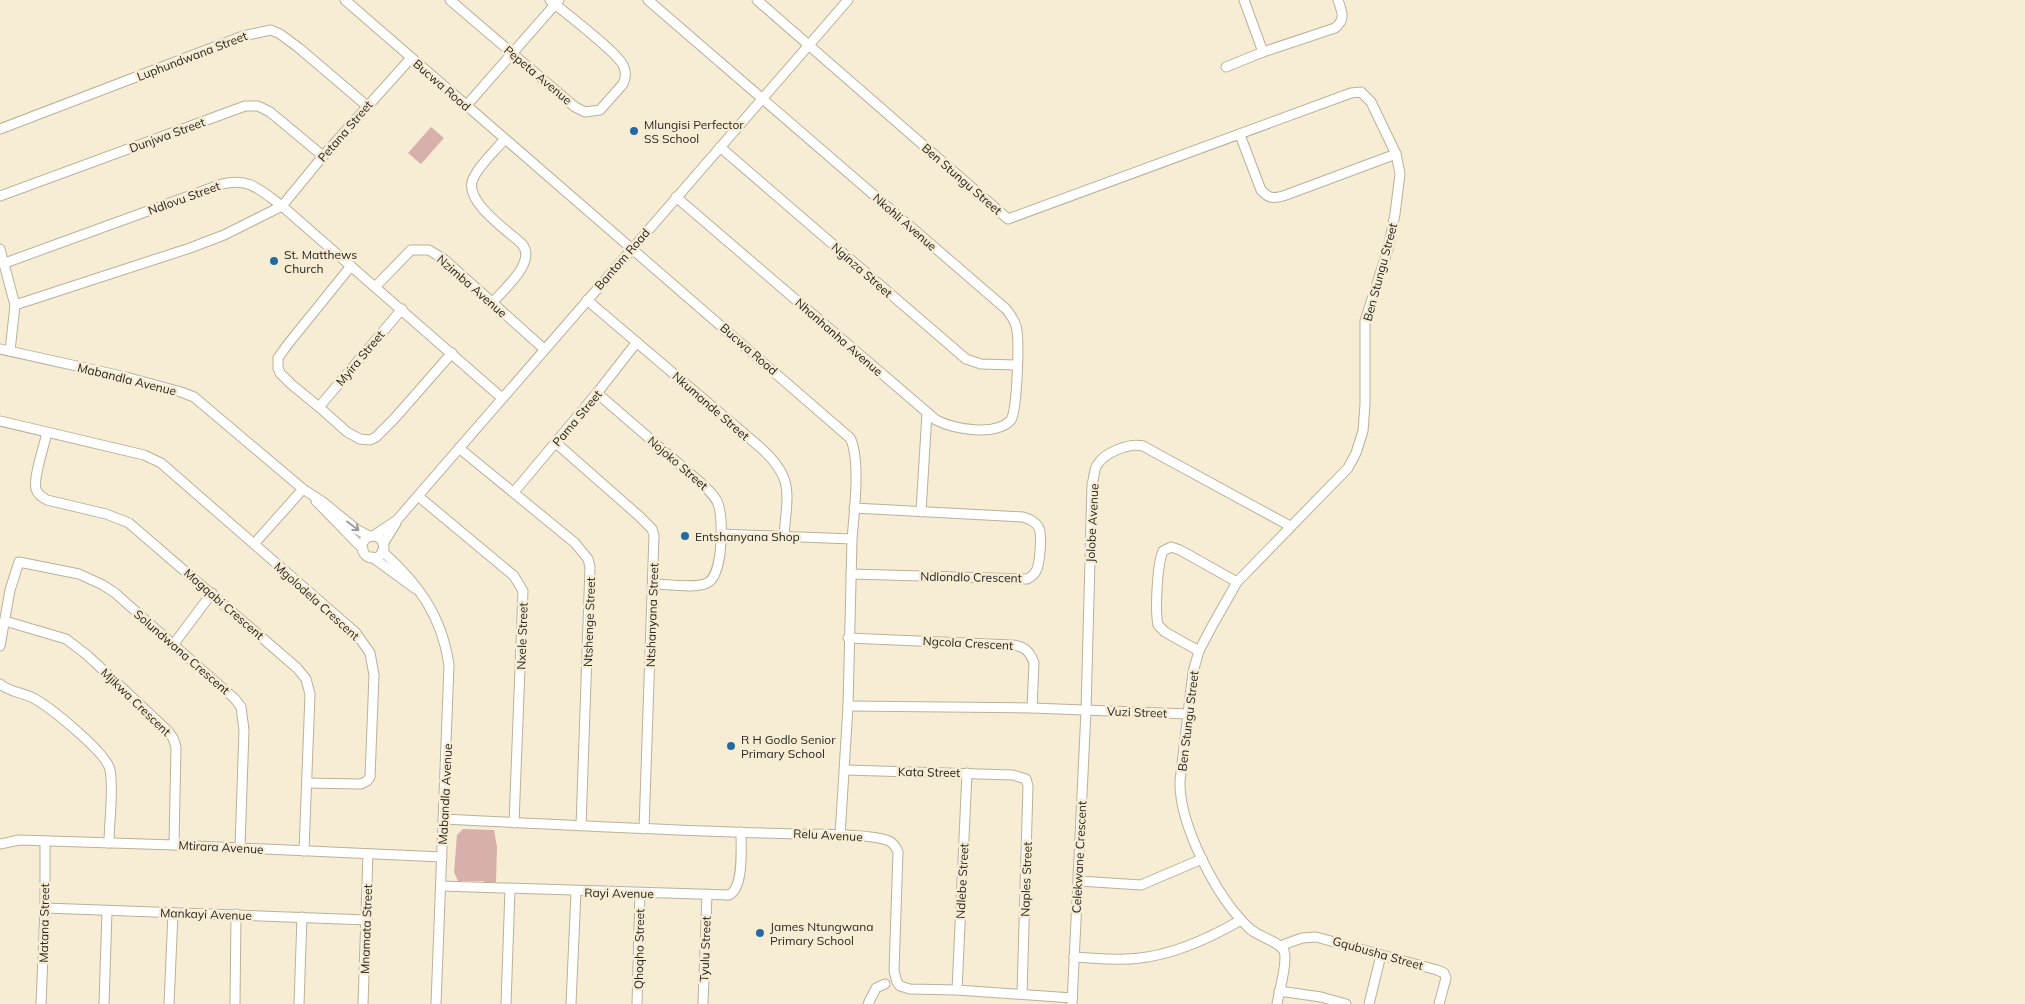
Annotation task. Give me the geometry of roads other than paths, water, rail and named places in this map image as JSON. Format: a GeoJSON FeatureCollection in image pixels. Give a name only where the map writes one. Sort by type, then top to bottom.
{"type":"FeatureCollection","features":[{"type":"Feature","properties":{"kind":"street","name":"Bucwa Road"},"geometry":{"type":"LineString","coordinates":[[345,0],[504,140],[632,247],[850,438],[855,450],[854,508],[848,638],[848,706],[840,836]]}},
{"type":"Feature","properties":{"kind":"street","name":"Pepeta Avenue"},"geometry":{"type":"LineString","coordinates":[[450,0],[575,107],[586,112],[594,112],[605,106],[625,79],[624,67],[621,62],[554,1]]}},
{"type":"Feature","properties":{"kind":"street","name":"Nkohli Avenue"},"geometry":{"type":"LineString","coordinates":[[648,0],[1006,309],[1017,327],[1014,412],[1011,420],[1002,427],[959,429],[944,424],[927,413]]}},
{"type":"Feature","properties":{"kind":"street"},"geometry":{"type":"LineString","coordinates":[[756,0],[808,46]]}},
{"type":"Feature","properties":{"kind":"street","name":"Bantom Road"},"geometry":{"type":"LineString","coordinates":[[383,548],[397,520],[848,0]]}},
{"type":"Feature","properties":{"kind":"street"},"geometry":{"type":"LineString","coordinates":[[1244,0],[1263,52]]}},
{"type":"Feature","properties":{"kind":"street"},"geometry":{"type":"LineString","coordinates":[[1226,66],[1335,28],[1340,24],[1343,15],[1338,0]]}},
{"type":"Feature","properties":{"kind":"street"},"geometry":{"type":"LineString","coordinates":[[466,106],[554,1]]}},
{"type":"Feature","properties":{"kind":"street","name":"Luphundwana Street"},"geometry":{"type":"LineString","coordinates":[[0,129],[243,36],[271,30],[294,44],[366,106]]}},
{"type":"Feature","properties":{"kind":"street","name":"Ben Stungu Street"},"geometry":{"type":"LineString","coordinates":[[808,46],[1008,220],[1351,93],[1361,92],[1371,102],[1396,154],[1400,174],[1388,249],[1365,321],[1365,404],[1364,422],[1359,444],[1352,462],[1343,475],[1290,526],[1237,582],[1199,651],[1193,672],[1188,714],[1180,794],[1184,814],[1202,858],[1218,890],[1241,920],[1258,936],[1280,946]]}},
{"type":"Feature","properties":{"kind":"street","name":"Petana Street"},"geometry":{"type":"LineString","coordinates":[[282,206],[366,106],[411,58]]}},
{"type":"Feature","properties":{"kind":"street","name":"Dunjwa Street"},"geometry":{"type":"LineString","coordinates":[[0,196],[245,106],[258,106],[270,112],[323,156]]}},
{"type":"Feature","properties":{"kind":"street"},"geometry":{"type":"LineString","coordinates":[[1240,135],[1261,190],[1267,197],[1271,198],[1286,195],[1396,154]]}},
{"type":"Feature","properties":{"kind":"street"},"geometry":{"type":"LineString","coordinates":[[492,303],[523,267],[526,258],[526,250],[522,244],[482,208],[472,195],[472,180],[504,140]]}},
{"type":"Feature","properties":{"kind":"street","name":"Nginza Street"},"geometry":{"type":"LineString","coordinates":[[720,147],[966,358],[981,364],[1016,365]]}},
{"type":"Feature","properties":{"kind":"street","name":"Ndlovu Street"},"geometry":{"type":"LineString","coordinates":[[5,264],[231,182],[253,185],[282,206],[502,398]]}},
{"type":"Feature","properties":{"kind":"street","name":"Nhanhanha Avenue"},"geometry":{"type":"LineString","coordinates":[[676,197],[927,413]]}},
{"type":"Feature","properties":{"kind":"street"},"geometry":{"type":"LineString","coordinates":[[15,305],[190,248],[224,235],[282,206]]}},
{"type":"Feature","properties":{"kind":"street"},"geometry":{"type":"LineString","coordinates":[[0,249],[15,305],[10,352]]}},
{"type":"Feature","properties":{"kind":"street","name":"Nzimba Avenue"},"geometry":{"type":"LineString","coordinates":[[375,287],[411,250],[423,249],[437,254],[544,349]]}},
{"type":"Feature","properties":{"kind":"street"},"geometry":{"type":"LineString","coordinates":[[351,266],[278,358],[280,373],[291,384],[319,406],[347,432],[366,440],[376,437],[394,419],[452,353]]}},
{"type":"Feature","properties":{"kind":"street","name":"Nkumande Street"},"geometry":{"type":"LineString","coordinates":[[587,300],[761,448],[780,468],[786,484],[784,536]]}},
{"type":"Feature","properties":{"kind":"street","name":"Myira Street"},"geometry":{"type":"LineString","coordinates":[[319,406],[402,309]]}},
{"type":"Feature","properties":{"kind":"street","name":"Pama Street"},"geometry":{"type":"LineString","coordinates":[[514,492],[637,342]]}},
{"type":"Feature","properties":{"kind":"street","name":"Mabandla Avenue"},"geometry":{"type":"LineString","coordinates":[[0,349],[126,377],[194,397],[306,492],[371,536]]}},
{"type":"Feature","properties":{"kind":"street","name":"Nojoko Street"},"geometry":{"type":"LineString","coordinates":[[597,393],[711,493],[719,506],[721,534],[716,574],[709,582],[698,585],[653,584]]}},
{"type":"Feature","properties":{"kind":"street"},"geometry":{"type":"LineString","coordinates":[[921,512],[927,413]]}},
{"type":"Feature","properties":{"kind":"street","name":"Mgolodela Crescent"},"geometry":{"type":"LineString","coordinates":[[0,422],[153,458],[171,471],[356,633],[365,644],[373,663],[375,692],[371,772],[369,779],[361,784],[307,783]]}},
{"type":"Feature","properties":{"kind":"street","name":"Magqabi Crescent"},"geometry":{"type":"LineString","coordinates":[[47,433],[36,481],[37,490],[42,497],[117,517],[129,523],[212,593],[306,679],[310,694],[304,850]]}},
{"type":"Feature","properties":{"kind":"street","name":"Ntshanyana Street"},"geometry":{"type":"LineString","coordinates":[[556,443],[639,516],[652,530],[654,535],[644,829]]}},
{"type":"Feature","properties":{"kind":"street","name":"Jolobe Avenue"},"geometry":{"type":"LineString","coordinates":[[1086,711],[1092,484],[1096,465],[1111,454],[1127,446],[1134,444],[1143,446],[1290,526]]}},
{"type":"Feature","properties":{"kind":"street","name":"Ntshenge Street"},"geometry":{"type":"LineString","coordinates":[[460,448],[575,543],[588,559],[590,567],[581,826]]}},
{"type":"Feature","properties":{"kind":"street"},"geometry":{"type":"LineString","coordinates":[[254,544],[306,492]]}},
{"type":"Feature","properties":{"kind":"street","name":"Mabandla Avenue"},"geometry":{"type":"LineString","coordinates":[[306,492],[362,549]]}},
{"type":"Feature","properties":{"kind":"street","name":"Nxele Street"},"geometry":{"type":"LineString","coordinates":[[418,496],[514,576],[523,592],[514,823]]}},
{"type":"Feature","properties":{"kind":"street","name":"Ndlondlo Crescent"},"geometry":{"type":"LineString","coordinates":[[851,574],[1027,579],[1035,574],[1038,569],[1040,531],[1038,526],[1029,519],[1013,516],[854,508]]}},
{"type":"Feature","properties":{"kind":"street","name":"Bantom Road"},"geometry":{"type":"LineString","coordinates":[[371,536],[397,520]]}},
{"type":"Feature","properties":{"kind":"street"},"geometry":{"type":"LineString","coordinates":[[721,534],[852,539]]}},
{"type":"Feature","properties":{"kind":"street"},"geometry":{"type":"LineString","coordinates":[[371,536],[380,538],[383,548],[377,556],[372,557],[366,555],[362,549],[364,542],[371,536]]}},
{"type":"Feature","properties":{"kind":"street"},"geometry":{"type":"LineString","coordinates":[[1199,651],[1165,632],[1158,625],[1160,558],[1163,551],[1171,547],[1180,550],[1237,582]]}},
{"type":"Feature","properties":{"kind":"street","name":"Mabandla Avenue"},"geometry":{"type":"LineString","coordinates":[[383,548],[412,580],[435,615],[442,633],[449,665],[436,1004]]}},
{"type":"Feature","properties":{"kind":"street","name":"Mabandla Avenue"},"geometry":{"type":"LineString","coordinates":[[372,557],[418,591]]}},
{"type":"Feature","properties":{"kind":"street","name":"Solundwana Crescent"},"geometry":{"type":"LineString","coordinates":[[5,620],[10,590],[19,562],[79,574],[93,579],[115,593],[225,688],[240,707],[244,730],[240,847]]}},
{"type":"Feature","properties":{"kind":"street"},"geometry":{"type":"LineString","coordinates":[[173,645],[212,593]]}},
{"type":"Feature","properties":{"kind":"street"},"geometry":{"type":"LineString","coordinates":[[0,646],[5,620]]}},
{"type":"Feature","properties":{"kind":"street","name":"Mjikwa Crescent"},"geometry":{"type":"LineString","coordinates":[[5,620],[66,639],[87,655],[168,731],[173,738],[176,748],[174,845]]}},
{"type":"Feature","properties":{"kind":"street","name":"Ngcola Crescent"},"geometry":{"type":"LineString","coordinates":[[848,638],[1012,645],[1024,648],[1032,656],[1034,663],[1032,708]]}},
{"type":"Feature","properties":{"kind":"street"},"geometry":{"type":"LineString","coordinates":[[2,686],[26,694],[47,707],[75,730],[107,761],[111,778],[109,843]]}},
{"type":"Feature","properties":{"kind":"street"},"geometry":{"type":"LineString","coordinates":[[848,706],[1032,708],[1086,711]]}},
{"type":"Feature","properties":{"kind":"street","name":"Vuzi Street"},"geometry":{"type":"LineString","coordinates":[[1086,711],[1188,714]]}},
{"type":"Feature","properties":{"kind":"street","name":"Celekwane Crescent"},"geometry":{"type":"LineString","coordinates":[[1072,1001],[1086,711]]}},
{"type":"Feature","properties":{"kind":"street","name":"Kata Street"},"geometry":{"type":"LineString","coordinates":[[845,770],[1013,775]]}},
{"type":"Feature","properties":{"kind":"street","name":"Ndlebe Street"},"geometry":{"type":"LineString","coordinates":[[958,990],[967,773]]}},
{"type":"Feature","properties":{"kind":"street","name":"Naples Street"},"geometry":{"type":"LineString","coordinates":[[1013,775],[1024,777],[1028,786],[1022,994]]}},
{"type":"Feature","properties":{"kind":"street","name":"Relu Avenue"},"geometry":{"type":"LineString","coordinates":[[444,819],[840,836],[888,840],[896,848],[894,971],[900,986],[910,989],[1022,994],[1072,1001]]}},
{"type":"Feature","properties":{"kind":"street","name":"Rayi Avenue"},"geometry":{"type":"LineString","coordinates":[[442,886],[729,896],[736,890],[739,878],[741,832]]}},
{"type":"Feature","properties":{"kind":"street","name":"Mtirara Avenue"},"geometry":{"type":"LineString","coordinates":[[0,844],[19,840],[240,847],[442,857]]}},
{"type":"Feature","properties":{"kind":"street","name":"Matana Street"},"geometry":{"type":"LineString","coordinates":[[41,1004],[45,908],[44,841]]}},
{"type":"Feature","properties":{"kind":"street","name":"Mnamata Street"},"geometry":{"type":"LineString","coordinates":[[363,1004],[368,854]]}},
{"type":"Feature","properties":{"kind":"street"},"geometry":{"type":"LineString","coordinates":[[1079,881],[1141,885],[1202,858]]}},
{"type":"Feature","properties":{"kind":"street"},"geometry":{"type":"LineString","coordinates":[[506,1004],[510,889]]}},
{"type":"Feature","properties":{"kind":"street"},"geometry":{"type":"LineString","coordinates":[[571,1004],[576,892]]}},
{"type":"Feature","properties":{"kind":"street","name":"Qhoqho Street"},"geometry":{"type":"LineString","coordinates":[[637,1004],[640,893]]}},
{"type":"Feature","properties":{"kind":"street","name":"Tyulu Street"},"geometry":{"type":"LineString","coordinates":[[704,1004],[707,894]]}},
{"type":"Feature","properties":{"kind":"street","name":"Mankayi Avenue"},"geometry":{"type":"LineString","coordinates":[[45,908],[367,920]]}},
{"type":"Feature","properties":{"kind":"street"},"geometry":{"type":"LineString","coordinates":[[104,1004],[107,911]]}},
{"type":"Feature","properties":{"kind":"street"},"geometry":{"type":"LineString","coordinates":[[169,1004],[173,913]]}},
{"type":"Feature","properties":{"kind":"street"},"geometry":{"type":"LineString","coordinates":[[234,1004],[236,914]]}},
{"type":"Feature","properties":{"kind":"street"},"geometry":{"type":"LineString","coordinates":[[299,1004],[302,917]]}},
{"type":"Feature","properties":{"kind":"street"},"geometry":{"type":"LineString","coordinates":[[1074,957],[1138,959],[1158,956],[1204,939],[1241,920]]}},
{"type":"Feature","properties":{"kind":"street","name":"Gqubusha Street"},"geometry":{"type":"LineString","coordinates":[[1280,946],[1302,938],[1316,937],[1444,973],[1446,978],[1439,1004]]}},
{"type":"Feature","properties":{"kind":"street"},"geometry":{"type":"LineString","coordinates":[[1277,1004],[1285,959],[1284,950],[1280,946]]}},
{"type":"Feature","properties":{"kind":"street"},"geometry":{"type":"LineString","coordinates":[[1369,1004],[1381,955]]}},
{"type":"Feature","properties":{"kind":"street"},"geometry":{"type":"LineString","coordinates":[[868,1004],[876,988],[885,984]]}},
{"type":"Feature","properties":{"kind":"street"},"geometry":{"type":"LineString","coordinates":[[1279,990],[1320,997],[1346,1004]]}},
{"type":"Feature","properties":{"kind":"place","name":"Mlungisi Perfector SS School"},"geometry":{"type":"Point","coordinates":[634,131]}},
{"type":"Feature","properties":{"kind":"place","name":"St. Matthews Church"},"geometry":{"type":"Point","coordinates":[274,261]}},
{"type":"Feature","properties":{"kind":"place","name":"Entshanyana Shop"},"geometry":{"type":"Point","coordinates":[685,536]}},
{"type":"Feature","properties":{"kind":"place","name":"R H Godlo Senior Primary School"},"geometry":{"type":"Point","coordinates":[731,746]}},
{"type":"Feature","properties":{"kind":"place","name":"James Ntungwana Primary School"},"geometry":{"type":"Point","coordinates":[760,933]}}]}
